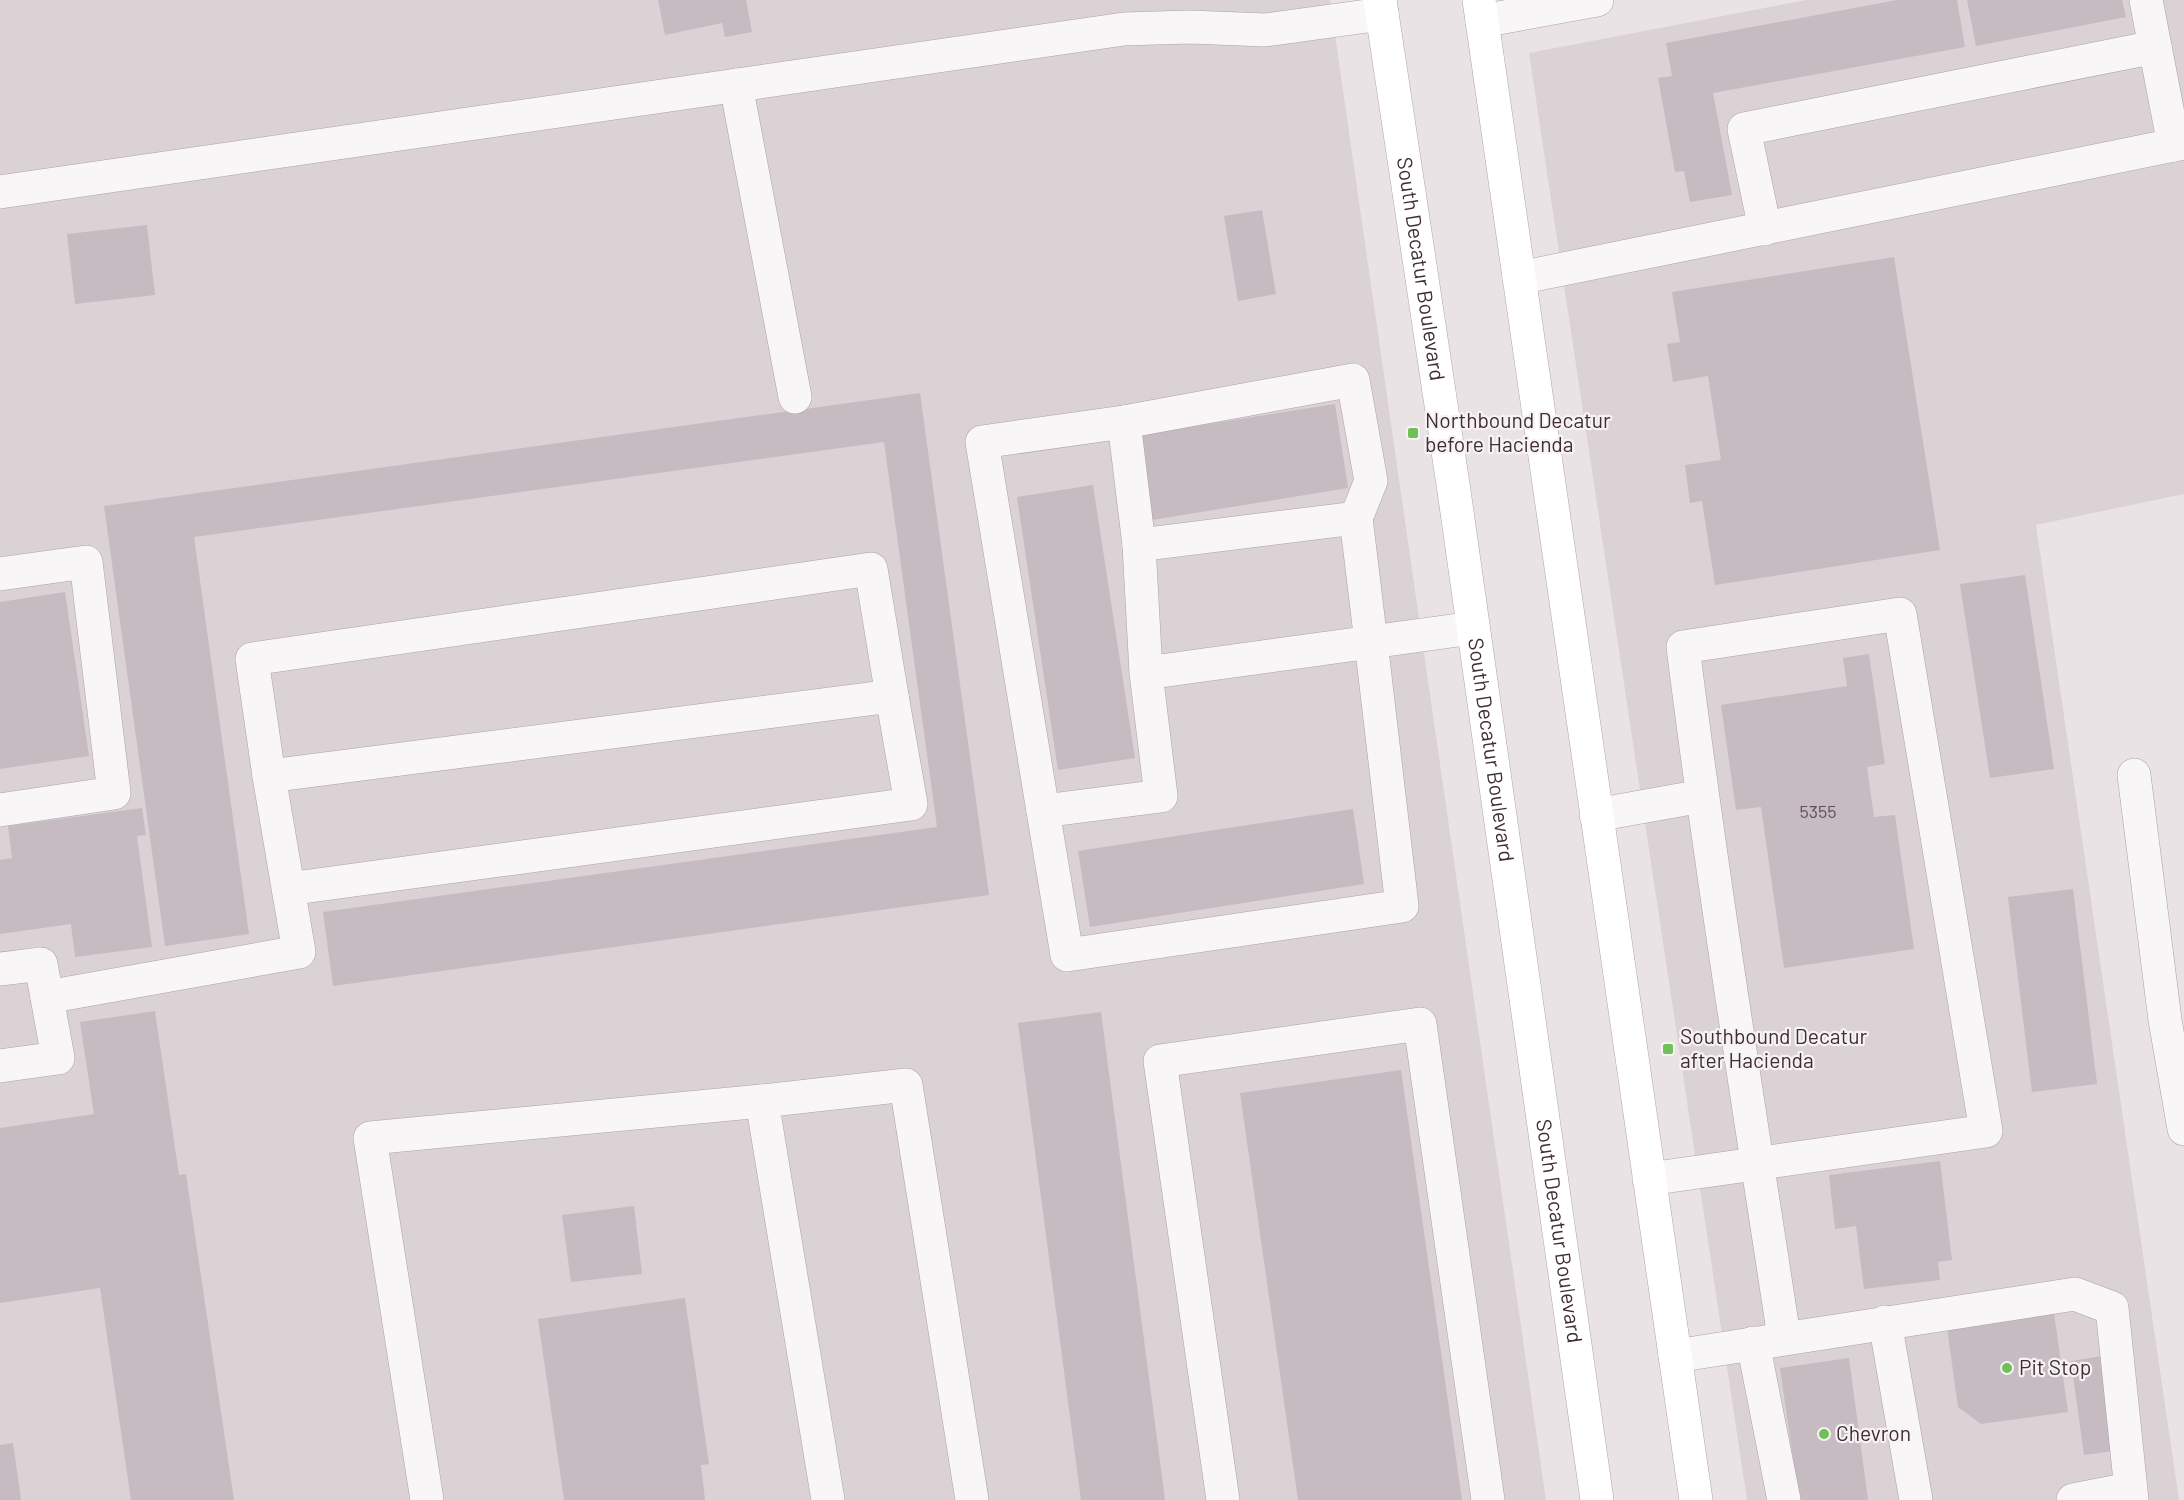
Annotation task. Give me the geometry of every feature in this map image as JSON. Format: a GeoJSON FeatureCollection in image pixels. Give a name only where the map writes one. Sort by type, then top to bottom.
{"type":"FeatureCollection","features":[{"type":"Feature","properties":{"kind":"main road","name":"South Decatur Boulevard"},"geometry":{"type":"LineString","coordinates":[[1381,7],[1473,628],[1597,1500]]}},
{"type":"Feature","properties":{"kind":"main road"},"geometry":{"type":"LineString","coordinates":[[1480,10],[1696,1500]]}},
{"type":"Feature","properties":{"kind":"lane"},"geometry":{"type":"LineString","coordinates":[[1480,10],[1597,0]]}},
{"type":"Feature","properties":{"kind":"lane"},"geometry":{"type":"LineString","coordinates":[[1519,278],[2179,144],[2146,0]]}},
{"type":"Feature","properties":{"kind":"lane"},"geometry":{"type":"LineString","coordinates":[[0,192],[1124,29],[1190,27],[1264,30],[1381,7]]}},
{"type":"Feature","properties":{"kind":"lane"},"geometry":{"type":"LineString","coordinates":[[1764,229],[1744,129],[2155,47]]}},
{"type":"Feature","properties":{"kind":"lane"},"geometry":{"type":"LineString","coordinates":[[736,85],[795,397]]}},
{"type":"Feature","properties":{"kind":"lane"},"geometry":{"type":"LineString","coordinates":[[1353,380],[1371,481],[1356,518],[1402,906],[1067,955],[982,442],[1124,422],[1353,380]]}},
{"type":"Feature","properties":{"kind":"lane"},"geometry":{"type":"LineString","coordinates":[[1043,811],[1161,796],[1146,673],[1139,545],[1124,422]]}},
{"type":"Feature","properties":{"kind":"lane"},"geometry":{"type":"LineString","coordinates":[[1139,545],[1356,518]]}},
{"type":"Feature","properties":{"kind":"lane"},"geometry":{"type":"LineString","coordinates":[[0,574],[86,562],[114,793],[0,810]]}},
{"type":"Feature","properties":{"kind":"lane"},"geometry":{"type":"LineString","coordinates":[[47,997],[299,952],[288,890],[269,777],[252,659],[871,569],[911,804],[288,890]]}},
{"type":"Feature","properties":{"kind":"lane"},"geometry":{"type":"LineString","coordinates":[[1649,1179],[1757,1165],[1986,1131],[1900,614],[1683,647],[1702,796],[1757,1165],[1769,1340],[1784,1500]]}},
{"type":"Feature","properties":{"kind":"lane"},"geometry":{"type":"LineString","coordinates":[[1146,673],[1473,628]]}},
{"type":"Feature","properties":{"kind":"lane"},"geometry":{"type":"LineString","coordinates":[[269,777],[892,696]]}},
{"type":"Feature","properties":{"kind":"lane"},"geometry":{"type":"LineString","coordinates":[[2134,775],[2174,1019],[2184,1130]]}},
{"type":"Feature","properties":{"kind":"lane"},"geometry":{"type":"LineString","coordinates":[[1596,815],[1702,796]]}},
{"type":"Feature","properties":{"kind":"lane"},"geometry":{"type":"LineString","coordinates":[[0,969],[41,964],[58,1058],[0,1066]]}},
{"type":"Feature","properties":{"kind":"lane"},"geometry":{"type":"LineString","coordinates":[[1223,1500],[1160,1061],[1420,1024],[1488,1500]]}},
{"type":"Feature","properties":{"kind":"lane"},"geometry":{"type":"LineString","coordinates":[[427,1500],[370,1138],[906,1085],[972,1500]]}},
{"type":"Feature","properties":{"kind":"lane"},"geometry":{"type":"LineString","coordinates":[[762,1101],[828,1500]]}},
{"type":"Feature","properties":{"kind":"lane"},"geometry":{"type":"LineString","coordinates":[[1675,1356],[2075,1294],[2112,1308],[2131,1495],[2073,1500]]}},
{"type":"Feature","properties":{"kind":"lane"},"geometry":{"type":"LineString","coordinates":[[1885,1322],[1916,1500]]}},
{"type":"Feature","properties":{"kind":"shaded area"},"geometry":{"type":"Polygon","coordinates":[[[0,0],[1330,0],[1546,1500],[0,1500],[0,0]]]}},
{"type":"Feature","properties":{"kind":"shaded area"},"geometry":{"type":"Polygon","coordinates":[[[1806,0],[2184,0],[2184,494],[2036,525],[2179,1500],[1747,1500],[1529,53],[1806,0]]]}},
{"type":"Feature","properties":{"kind":"building"},"geometry":{"type":"Polygon","coordinates":[[[658,0],[746,0],[752,32],[725,37],[722,23],[665,35],[658,0]]]}},
{"type":"Feature","properties":{"kind":"building"},"geometry":{"type":"Polygon","coordinates":[[[1897,0],[1957,0],[1965,47],[1713,93],[1732,195],[1690,202],[1684,171],[1675,172],[1658,78],[1672,76],[1666,43],[1897,0]]]}},
{"type":"Feature","properties":{"kind":"building"},"geometry":{"type":"Polygon","coordinates":[[[1967,0],[2122,0],[2126,17],[1976,46],[1967,0]]]}},
{"type":"Feature","properties":{"kind":"building"},"geometry":{"type":"Polygon","coordinates":[[[1262,210],[1276,294],[1238,301],[1224,216],[1262,210]]]}},
{"type":"Feature","properties":{"kind":"building"},"geometry":{"type":"Polygon","coordinates":[[[147,225],[155,295],[75,304],[67,234],[147,225]]]}},
{"type":"Feature","properties":{"kind":"building"},"geometry":{"type":"Polygon","coordinates":[[[1894,257],[1940,550],[1715,585],[1702,501],[1690,503],[1685,465],[1721,460],[1708,376],[1673,382],[1667,344],[1680,342],[1672,292],[1894,257]]]}},
{"type":"Feature","properties":{"kind":"building"},"geometry":{"type":"Polygon","coordinates":[[[920,393],[989,895],[333,986],[323,912],[937,827],[884,442],[194,537],[249,934],[165,946],[104,506],[920,393]]]}},
{"type":"Feature","properties":{"kind":"building"},"geometry":{"type":"Polygon","coordinates":[[[1335,404],[1348,488],[1152,520],[1138,435],[1335,404]]]}},
{"type":"Feature","properties":{"kind":"building"},"geometry":{"type":"Polygon","coordinates":[[[1093,485],[1135,758],[1058,770],[1017,497],[1093,485]]]}},
{"type":"Feature","properties":{"kind":"building"},"geometry":{"type":"Polygon","coordinates":[[[2025,575],[2054,769],[1990,778],[1960,584],[2025,575]]]}},
{"type":"Feature","properties":{"kind":"building"},"geometry":{"type":"Polygon","coordinates":[[[65,592],[89,756],[0,769],[0,602],[65,592]]]}},
{"type":"Feature","properties":{"kind":"building"},"geometry":{"type":"Polygon","coordinates":[[[1869,654],[1885,764],[1867,767],[1874,817],[1895,815],[1914,949],[1784,968],[1761,807],[1736,810],[1721,705],[1847,686],[1843,658],[1869,654]]]}},
{"type":"Feature","properties":{"kind":"building"},"geometry":{"type":"Polygon","coordinates":[[[142,808],[146,835],[137,836],[152,947],[75,957],[71,924],[0,934],[0,860],[12,858],[8,826],[142,808]]]}},
{"type":"Feature","properties":{"kind":"building"},"geometry":{"type":"Polygon","coordinates":[[[1353,809],[1364,884],[1090,927],[1078,851],[1353,809]]]}},
{"type":"Feature","properties":{"kind":"building"},"geometry":{"type":"Polygon","coordinates":[[[2073,889],[2097,1084],[2032,1092],[2008,897],[2073,889]]]}},
{"type":"Feature","properties":{"kind":"building"},"geometry":{"type":"Polygon","coordinates":[[[155,1011],[179,1175],[186,1174],[234,1500],[131,1500],[100,1288],[0,1303],[0,1128],[94,1114],[80,1022],[155,1011]]]}},
{"type":"Feature","properties":{"kind":"building"},"geometry":{"type":"Polygon","coordinates":[[[1101,1012],[1165,1500],[1081,1500],[1018,1023],[1101,1012]]]}},
{"type":"Feature","properties":{"kind":"building"},"geometry":{"type":"Polygon","coordinates":[[[1401,1070],[1462,1500],[1298,1500],[1240,1093],[1401,1070]]]}},
{"type":"Feature","properties":{"kind":"building"},"geometry":{"type":"Polygon","coordinates":[[[1940,1161],[1952,1260],[1938,1262],[1940,1280],[1864,1289],[1856,1226],[1835,1229],[1829,1175],[1940,1161]]]}},
{"type":"Feature","properties":{"kind":"building"},"geometry":{"type":"Polygon","coordinates":[[[634,1206],[642,1274],[571,1282],[562,1215],[634,1206]]]}},
{"type":"Feature","properties":{"kind":"building"},"geometry":{"type":"Polygon","coordinates":[[[685,1298],[709,1464],[701,1465],[705,1500],[564,1500],[538,1319],[685,1298]]]}},
{"type":"Feature","properties":{"kind":"building","name":"Pit Stop"},"geometry":{"type":"Polygon","coordinates":[[[2054,1313],[2068,1412],[1981,1424],[1958,1407],[1947,1328],[2054,1313]]]}},
{"type":"Feature","properties":{"kind":"building"},"geometry":{"type":"Polygon","coordinates":[[[2108,1355],[2122,1450],[2084,1455],[2071,1361],[2108,1355]]]}},
{"type":"Feature","properties":{"kind":"building","name":"Chevron"},"geometry":{"type":"Polygon","coordinates":[[[1849,1358],[1868,1500],[1799,1500],[1780,1368],[1849,1358]]]}},
{"type":"Feature","properties":{"kind":"building"},"geometry":{"type":"Polygon","coordinates":[[[13,1443],[21,1500],[0,1500],[0,1445],[13,1443]]]}},
{"type":"Feature","properties":{"kind":"place","name":"Northbound Decatur before Hacienda"},"geometry":{"type":"Point","coordinates":[1413,433]}},
{"type":"Feature","properties":{"kind":"place","name":"Southbound Decatur after Hacienda"},"geometry":{"type":"Point","coordinates":[1668,1049]}},
{"type":"Feature","properties":{"kind":"place","name":"Pit Stop"},"geometry":{"type":"Point","coordinates":[2007,1368]}},
{"type":"Feature","properties":{"kind":"place","name":"Chevron"},"geometry":{"type":"Point","coordinates":[1824,1434]}}]}
